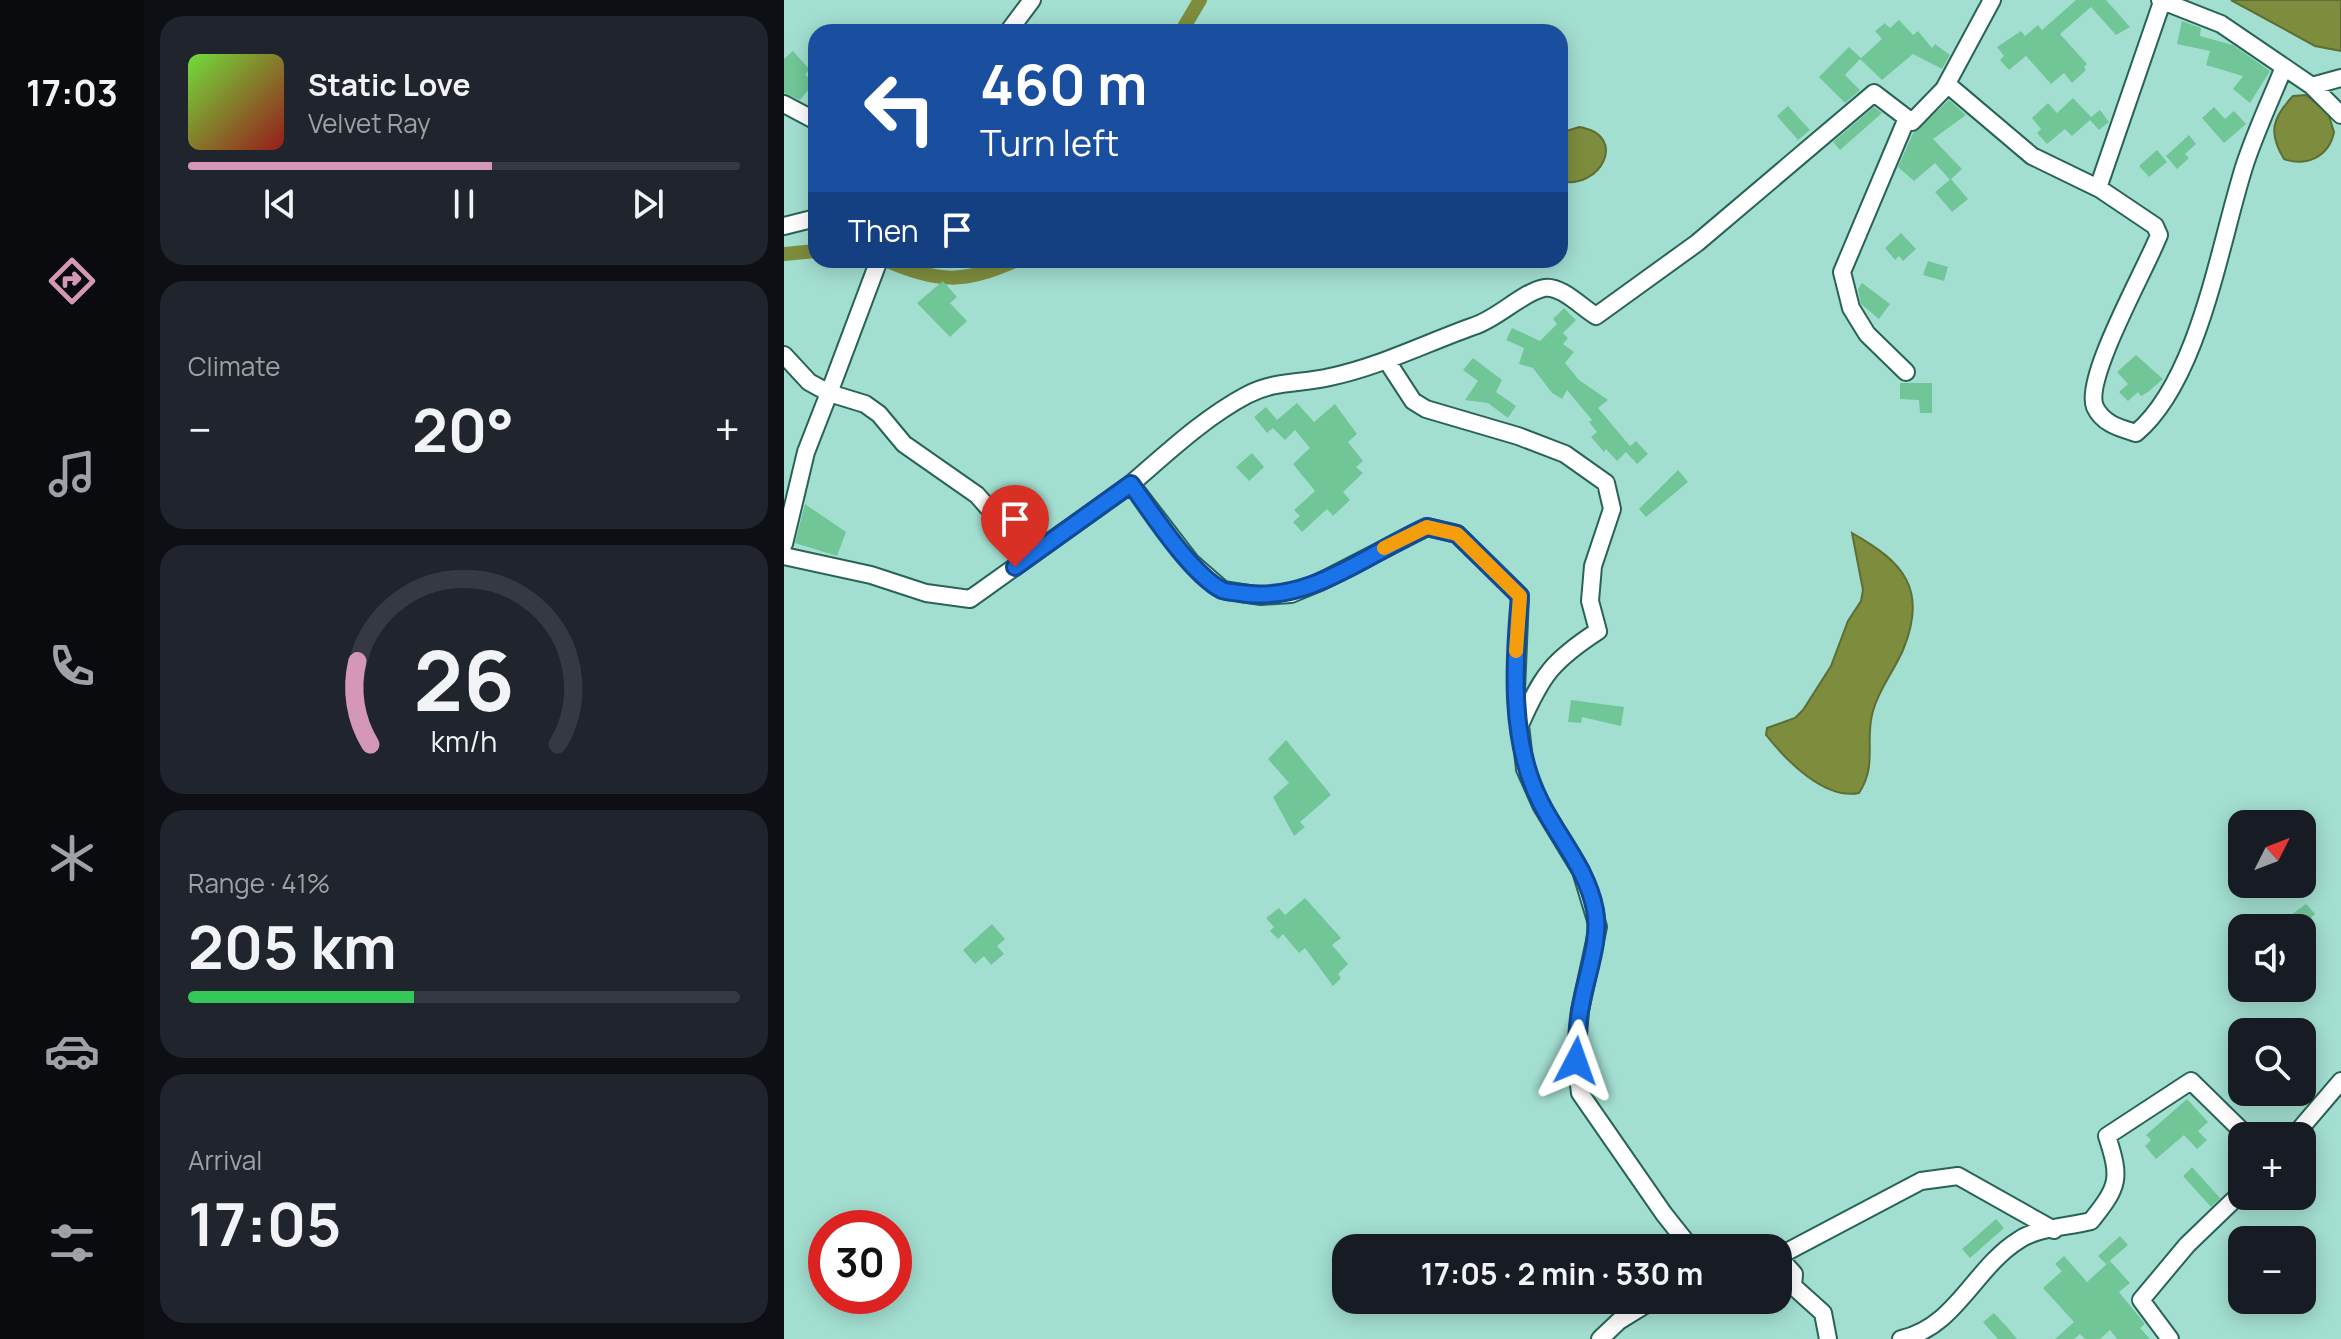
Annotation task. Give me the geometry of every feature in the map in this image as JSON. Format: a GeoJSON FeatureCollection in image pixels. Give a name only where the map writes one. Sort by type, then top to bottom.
{"type":"FeatureCollection","features":[{"type":"Feature","properties":{"kind":"street"},"geometry":{"type":"LineString","coordinates":[[1014,24],[1032,0]]}},
{"type":"Feature","properties":{"kind":"street"},"geometry":{"type":"LineString","coordinates":[[784,556],[871,575],[926,593],[970,599],[1131,484],[1189,435],[1246,395],[1271,384],[1327,378],[1387,361],[1437,338],[1500,315],[1542,288],[1557,288],[1596,316],[1697,243],[1874,93],[1912,122],[1947,84],[1992,0]]}},
{"type":"Feature","properties":{"kind":"street"},"geometry":{"type":"LineString","coordinates":[[2098,188],[2161,1],[2221,24],[2312,86],[2341,115]]}},
{"type":"Feature","properties":{"kind":"street"},"geometry":{"type":"LineString","coordinates":[[1947,84],[2032,156],[2098,188],[2155,226],[2159,235],[2108,344],[2093,386],[2095,407],[2108,423],[2136,433],[2151,420],[2169,392],[2191,341],[2218,266],[2245,164],[2284,67]]}},
{"type":"Feature","properties":{"kind":"street"},"geometry":{"type":"LineString","coordinates":[[2312,86],[2341,78]]}},
{"type":"Feature","properties":{"kind":"street"},"geometry":{"type":"LineString","coordinates":[[784,104],[808,117]]}},
{"type":"Feature","properties":{"kind":"street"},"geometry":{"type":"LineString","coordinates":[[1906,372],[1867,334],[1851,308],[1842,272],[1907,118]]}},
{"type":"Feature","properties":{"kind":"street"},"geometry":{"type":"LineString","coordinates":[[784,226],[808,220]]}},
{"type":"Feature","properties":{"kind":"street"},"geometry":{"type":"LineString","coordinates":[[784,544],[806,452],[878,268]]}},
{"type":"Feature","properties":{"kind":"street"},"geometry":{"type":"LineString","coordinates":[[784,355],[809,382],[829,393],[865,404],[879,414],[904,444],[977,495],[1030,555]]}},
{"type":"Feature","properties":{"kind":"street"},"geometry":{"type":"LineString","coordinates":[[1387,361],[1413,401],[1426,409],[1518,436],[1565,454],[1606,483],[1612,509],[1593,566],[1590,601],[1598,631],[1549,669],[1537,684],[1520,725]]}},
{"type":"Feature","properties":{"kind":"street"},"geometry":{"type":"LineString","coordinates":[[1131,484],[1191,562],[1223,590],[1261,596],[1291,594],[1427,527],[1457,534],[1520,596],[1516,690],[1525,769],[1541,805],[1581,871],[1595,907],[1598,927],[1580,1010],[1576,1061],[1580,1093],[1680,1234]]}},
{"type":"Feature","properties":{"kind":"street"},"geometry":{"type":"LineString","coordinates":[[1901,1339],[1940,1323],[1993,1261],[2019,1240],[2039,1231],[2091,1221],[2113,1193],[2118,1171],[2107,1136],[2191,1081],[2233,1122]]}},
{"type":"Feature","properties":{"kind":"street"},"geometry":{"type":"LineString","coordinates":[[2306,1122],[2341,1081]]}},
{"type":"Feature","properties":{"kind":"street"},"geometry":{"type":"LineString","coordinates":[[1792,1249],[1921,1181],[1958,1176],[2054,1230]]}},
{"type":"Feature","properties":{"kind":"street"},"geometry":{"type":"LineString","coordinates":[[2170,1339],[2141,1300],[2187,1245],[2228,1205]]}},
{"type":"Feature","properties":{"kind":"street"},"geometry":{"type":"LineString","coordinates":[[1792,1272],[1793,1286],[1823,1313],[1828,1339]]}},
{"type":"Feature","properties":{"kind":"street"},"geometry":{"type":"LineString","coordinates":[[1600,1339],[1630,1314]]}},
{"type":"Feature","properties":{"kind":"shaded area"},"geometry":{"type":"Polygon","coordinates":[[[2231,0],[2341,0],[2341,51],[2315,46],[2231,0]]]}},
{"type":"Feature","properties":{"kind":"shaded area"},"geometry":{"type":"Polygon","coordinates":[[[2306,95],[2328,113],[2334,132],[2331,141],[2322,154],[2308,161],[2284,159],[2274,133],[2277,119],[2293,96],[2306,95]]]}},
{"type":"Feature","properties":{"kind":"shaded area"},"geometry":{"type":"Polygon","coordinates":[[[1579,127],[1594,132],[1603,140],[1606,150],[1604,161],[1597,170],[1587,178],[1574,182],[1568,182],[1568,130],[1579,127]]]}},
{"type":"Feature","properties":{"kind":"shaded area"},"geometry":{"type":"Polygon","coordinates":[[[1852,533],[1898,567],[1912,594],[1913,610],[1903,650],[1873,711],[1865,782],[1859,793],[1846,794],[1807,776],[1766,735],[1767,728],[1795,718],[1803,710],[1831,666],[1848,621],[1861,601],[1863,590],[1852,533]]]}},
{"type":"Feature","properties":{"kind":"building"},"geometry":{"type":"Polygon","coordinates":[[[2076,0],[2106,0],[2130,27],[2116,35],[2091,7],[2060,34],[2087,64],[2084,67],[2086,70],[2072,83],[2064,73],[2051,84],[2026,56],[2009,70],[2000,60],[2004,56],[1997,47],[2021,31],[2025,36],[2038,25],[2042,30],[2076,0]]]}},
{"type":"Feature","properties":{"kind":"building"},"geometry":{"type":"Polygon","coordinates":[[[1899,20],[1913,35],[1918,31],[1932,48],[1935,44],[1950,55],[1942,69],[1913,54],[1882,80],[1860,59],[1882,39],[1875,31],[1885,23],[1890,28],[1899,20]]]}},
{"type":"Feature","properties":{"kind":"building"},"geometry":{"type":"Polygon","coordinates":[[[2182,21],[2201,28],[2200,36],[2233,45],[2270,71],[2250,103],[2233,89],[2243,76],[2206,65],[2210,51],[2177,44],[2182,21]]]}},
{"type":"Feature","properties":{"kind":"building"},"geometry":{"type":"Polygon","coordinates":[[[1849,47],[1861,58],[1845,75],[1860,90],[1845,103],[1819,77],[1849,47]]]}},
{"type":"Feature","properties":{"kind":"building"},"geometry":{"type":"Polygon","coordinates":[[[793,51],[808,68],[805,74],[808,90],[800,100],[784,93],[784,59],[793,51]]]}},
{"type":"Feature","properties":{"kind":"building"},"geometry":{"type":"Polygon","coordinates":[[[2073,98],[2091,117],[2100,110],[2109,122],[2099,130],[2090,120],[2072,136],[2065,129],[2047,144],[2037,133],[2041,129],[2032,118],[2048,103],[2057,113],[2073,98]]]}},
{"type":"Feature","properties":{"kind":"building"},"geometry":{"type":"Polygon","coordinates":[[[1949,100],[1966,115],[1933,139],[1962,169],[1950,180],[1935,163],[1914,181],[1898,167],[1913,133],[1949,100]]]}},
{"type":"Feature","properties":{"kind":"building"},"geometry":{"type":"Polygon","coordinates":[[[1788,106],[1810,130],[1798,140],[1777,116],[1788,106]]]}},
{"type":"Feature","properties":{"kind":"building"},"geometry":{"type":"Polygon","coordinates":[[[1874,107],[1882,113],[1840,150],[1833,142],[1874,107]]]}},
{"type":"Feature","properties":{"kind":"building"},"geometry":{"type":"Polygon","coordinates":[[[2214,107],[2225,119],[2234,111],[2246,124],[2224,143],[2202,118],[2214,107]]]}},
{"type":"Feature","properties":{"kind":"building"},"geometry":{"type":"Polygon","coordinates":[[[2189,135],[2196,144],[2185,154],[2189,158],[2177,169],[2166,156],[2189,135]]]}},
{"type":"Feature","properties":{"kind":"building"},"geometry":{"type":"Polygon","coordinates":[[[2157,150],[2167,162],[2149,177],[2139,166],[2157,150]]]}},
{"type":"Feature","properties":{"kind":"building"},"geometry":{"type":"Polygon","coordinates":[[[1951,179],[1968,199],[1952,212],[1935,192],[1951,179]]]}},
{"type":"Feature","properties":{"kind":"building"},"geometry":{"type":"Polygon","coordinates":[[[1901,233],[1916,249],[1903,261],[1899,256],[1895,260],[1885,248],[1901,233]]]}},
{"type":"Feature","properties":{"kind":"building"},"geometry":{"type":"Polygon","coordinates":[[[1928,261],[1948,267],[1944,281],[1923,275],[1928,261]]]}},
{"type":"Feature","properties":{"kind":"building"},"geometry":{"type":"Polygon","coordinates":[[[943,281],[957,297],[950,303],[967,321],[950,337],[917,303],[943,281]]]}},
{"type":"Feature","properties":{"kind":"building"},"geometry":{"type":"Polygon","coordinates":[[[1862,283],[1890,304],[1879,319],[1861,304],[1858,289],[1862,283]]]}},
{"type":"Feature","properties":{"kind":"building"},"geometry":{"type":"Polygon","coordinates":[[[1564,308],[1576,320],[1563,333],[1568,338],[1563,344],[1574,352],[1565,363],[1579,380],[1608,400],[1598,408],[1630,446],[1636,441],[1648,454],[1637,464],[1626,452],[1617,461],[1606,449],[1604,452],[1591,437],[1597,432],[1589,422],[1592,420],[1567,390],[1562,399],[1552,393],[1533,368],[1519,364],[1524,348],[1506,340],[1512,328],[1540,341],[1557,324],[1553,319],[1564,308]]]}},
{"type":"Feature","properties":{"kind":"building"},"geometry":{"type":"Polygon","coordinates":[[[2136,355],[2163,379],[2148,392],[2141,396],[2138,392],[2128,401],[2119,392],[2128,384],[2117,372],[2136,355]]]}},
{"type":"Feature","properties":{"kind":"building"},"geometry":{"type":"Polygon","coordinates":[[[1473,358],[1502,380],[1496,392],[1516,406],[1508,418],[1488,403],[1465,400],[1478,381],[1463,370],[1473,358]]]}},
{"type":"Feature","properties":{"kind":"building"},"geometry":{"type":"Polygon","coordinates":[[[1900,383],[1932,383],[1932,413],[1920,413],[1919,400],[1900,399],[1900,383]]]}},
{"type":"Feature","properties":{"kind":"building"},"geometry":{"type":"Polygon","coordinates":[[[1297,403],[1314,422],[1335,404],[1357,434],[1348,442],[1363,461],[1356,467],[1363,473],[1343,492],[1350,500],[1333,516],[1327,509],[1302,532],[1293,522],[1300,516],[1294,510],[1315,491],[1293,464],[1310,448],[1295,430],[1285,440],[1273,428],[1267,433],[1254,417],[1266,407],[1277,420],[1297,403]]]}},
{"type":"Feature","properties":{"kind":"building"},"geometry":{"type":"Polygon","coordinates":[[[1252,453],[1264,467],[1249,481],[1236,467],[1252,453]]]}},
{"type":"Feature","properties":{"kind":"building"},"geometry":{"type":"Polygon","coordinates":[[[1678,470],[1688,482],[1646,517],[1639,509],[1678,470]]]}},
{"type":"Feature","properties":{"kind":"building"},"geometry":{"type":"Polygon","coordinates":[[[805,504],[846,532],[837,556],[795,543],[805,504]]]}},
{"type":"Feature","properties":{"kind":"building"},"geometry":{"type":"Polygon","coordinates":[[[1571,700],[1624,707],[1621,726],[1582,717],[1581,723],[1568,722],[1571,700]]]}},
{"type":"Feature","properties":{"kind":"building"},"geometry":{"type":"Polygon","coordinates":[[[1286,740],[1331,795],[1300,822],[1305,827],[1294,836],[1273,797],[1289,783],[1268,759],[1286,740]]]}},
{"type":"Feature","properties":{"kind":"building"},"geometry":{"type":"Polygon","coordinates":[[[1305,898],[1341,938],[1332,945],[1348,964],[1338,974],[1341,978],[1333,986],[1305,948],[1299,953],[1283,934],[1278,939],[1270,931],[1274,927],[1266,918],[1279,908],[1285,915],[1305,898]]]}},
{"type":"Feature","properties":{"kind":"building"},"geometry":{"type":"Polygon","coordinates":[[[2306,904],[2315,914],[2292,914],[2306,904]]]}},
{"type":"Feature","properties":{"kind":"building"},"geometry":{"type":"Polygon","coordinates":[[[992,924],[1005,939],[997,946],[1004,954],[991,965],[984,956],[975,964],[963,950],[992,924]]]}},
{"type":"Feature","properties":{"kind":"building"},"geometry":{"type":"Polygon","coordinates":[[[2187,1099],[2208,1122],[2198,1131],[2207,1140],[2197,1149],[2184,1135],[2156,1159],[2145,1146],[2151,1140],[2146,1135],[2187,1099]]]}},
{"type":"Feature","properties":{"kind":"building"},"geometry":{"type":"Polygon","coordinates":[[[2192,1167],[2220,1198],[2211,1207],[2183,1176],[2192,1167]]]}},
{"type":"Feature","properties":{"kind":"building"},"geometry":{"type":"Polygon","coordinates":[[[1996,1219],[2004,1228],[1970,1258],[1962,1249],[1996,1219]]]}},
{"type":"Feature","properties":{"kind":"building"},"geometry":{"type":"Polygon","coordinates":[[[2120,1236],[2128,1245],[2106,1264],[2098,1256],[2120,1236]]]}},
{"type":"Feature","properties":{"kind":"building"},"geometry":{"type":"Polygon","coordinates":[[[2064,1256],[2087,1282],[2110,1261],[2130,1283],[2119,1292],[2145,1324],[2140,1328],[2150,1339],[2117,1339],[2110,1330],[2100,1339],[2085,1339],[2080,1334],[2074,1339],[2055,1339],[2074,1322],[2043,1288],[2062,1271],[2055,1264],[2064,1256]]]}},
{"type":"Feature","properties":{"kind":"building"},"geometry":{"type":"Polygon","coordinates":[[[1994,1313],[2017,1339],[1998,1339],[1983,1322],[1994,1313]]]}},
{"type":"Feature","properties":{"kind":"waterway"},"geometry":{"type":"LineString","coordinates":[[1186,24],[1200,0]]}},
{"type":"Feature","properties":{"kind":"waterway"},"geometry":{"type":"LineString","coordinates":[[784,254],[808,252]]}},
{"type":"Feature","properties":{"kind":"waterway"},"geometry":{"type":"LineString","coordinates":[[904,268],[951,278],[998,268]]}},
{"type":"Feature","properties":{"kind":"slow traffic"},"geometry":{"type":"LineString","coordinates":[[1384,548],[1427,527],[1457,534],[1520,596],[1516,651]]}},
{"type":"Feature","properties":{"kind":"route"},"geometry":{"type":"LineString","coordinates":[[1015,567],[1069,525],[1131,484],[1191,562],[1223,590],[1261,596],[1291,594],[1320,582],[1427,527],[1457,534],[1520,596],[1516,630],[1516,690],[1525,769],[1541,805],[1581,871],[1595,907],[1598,927],[1580,1010],[1576,1061]]}}]}
